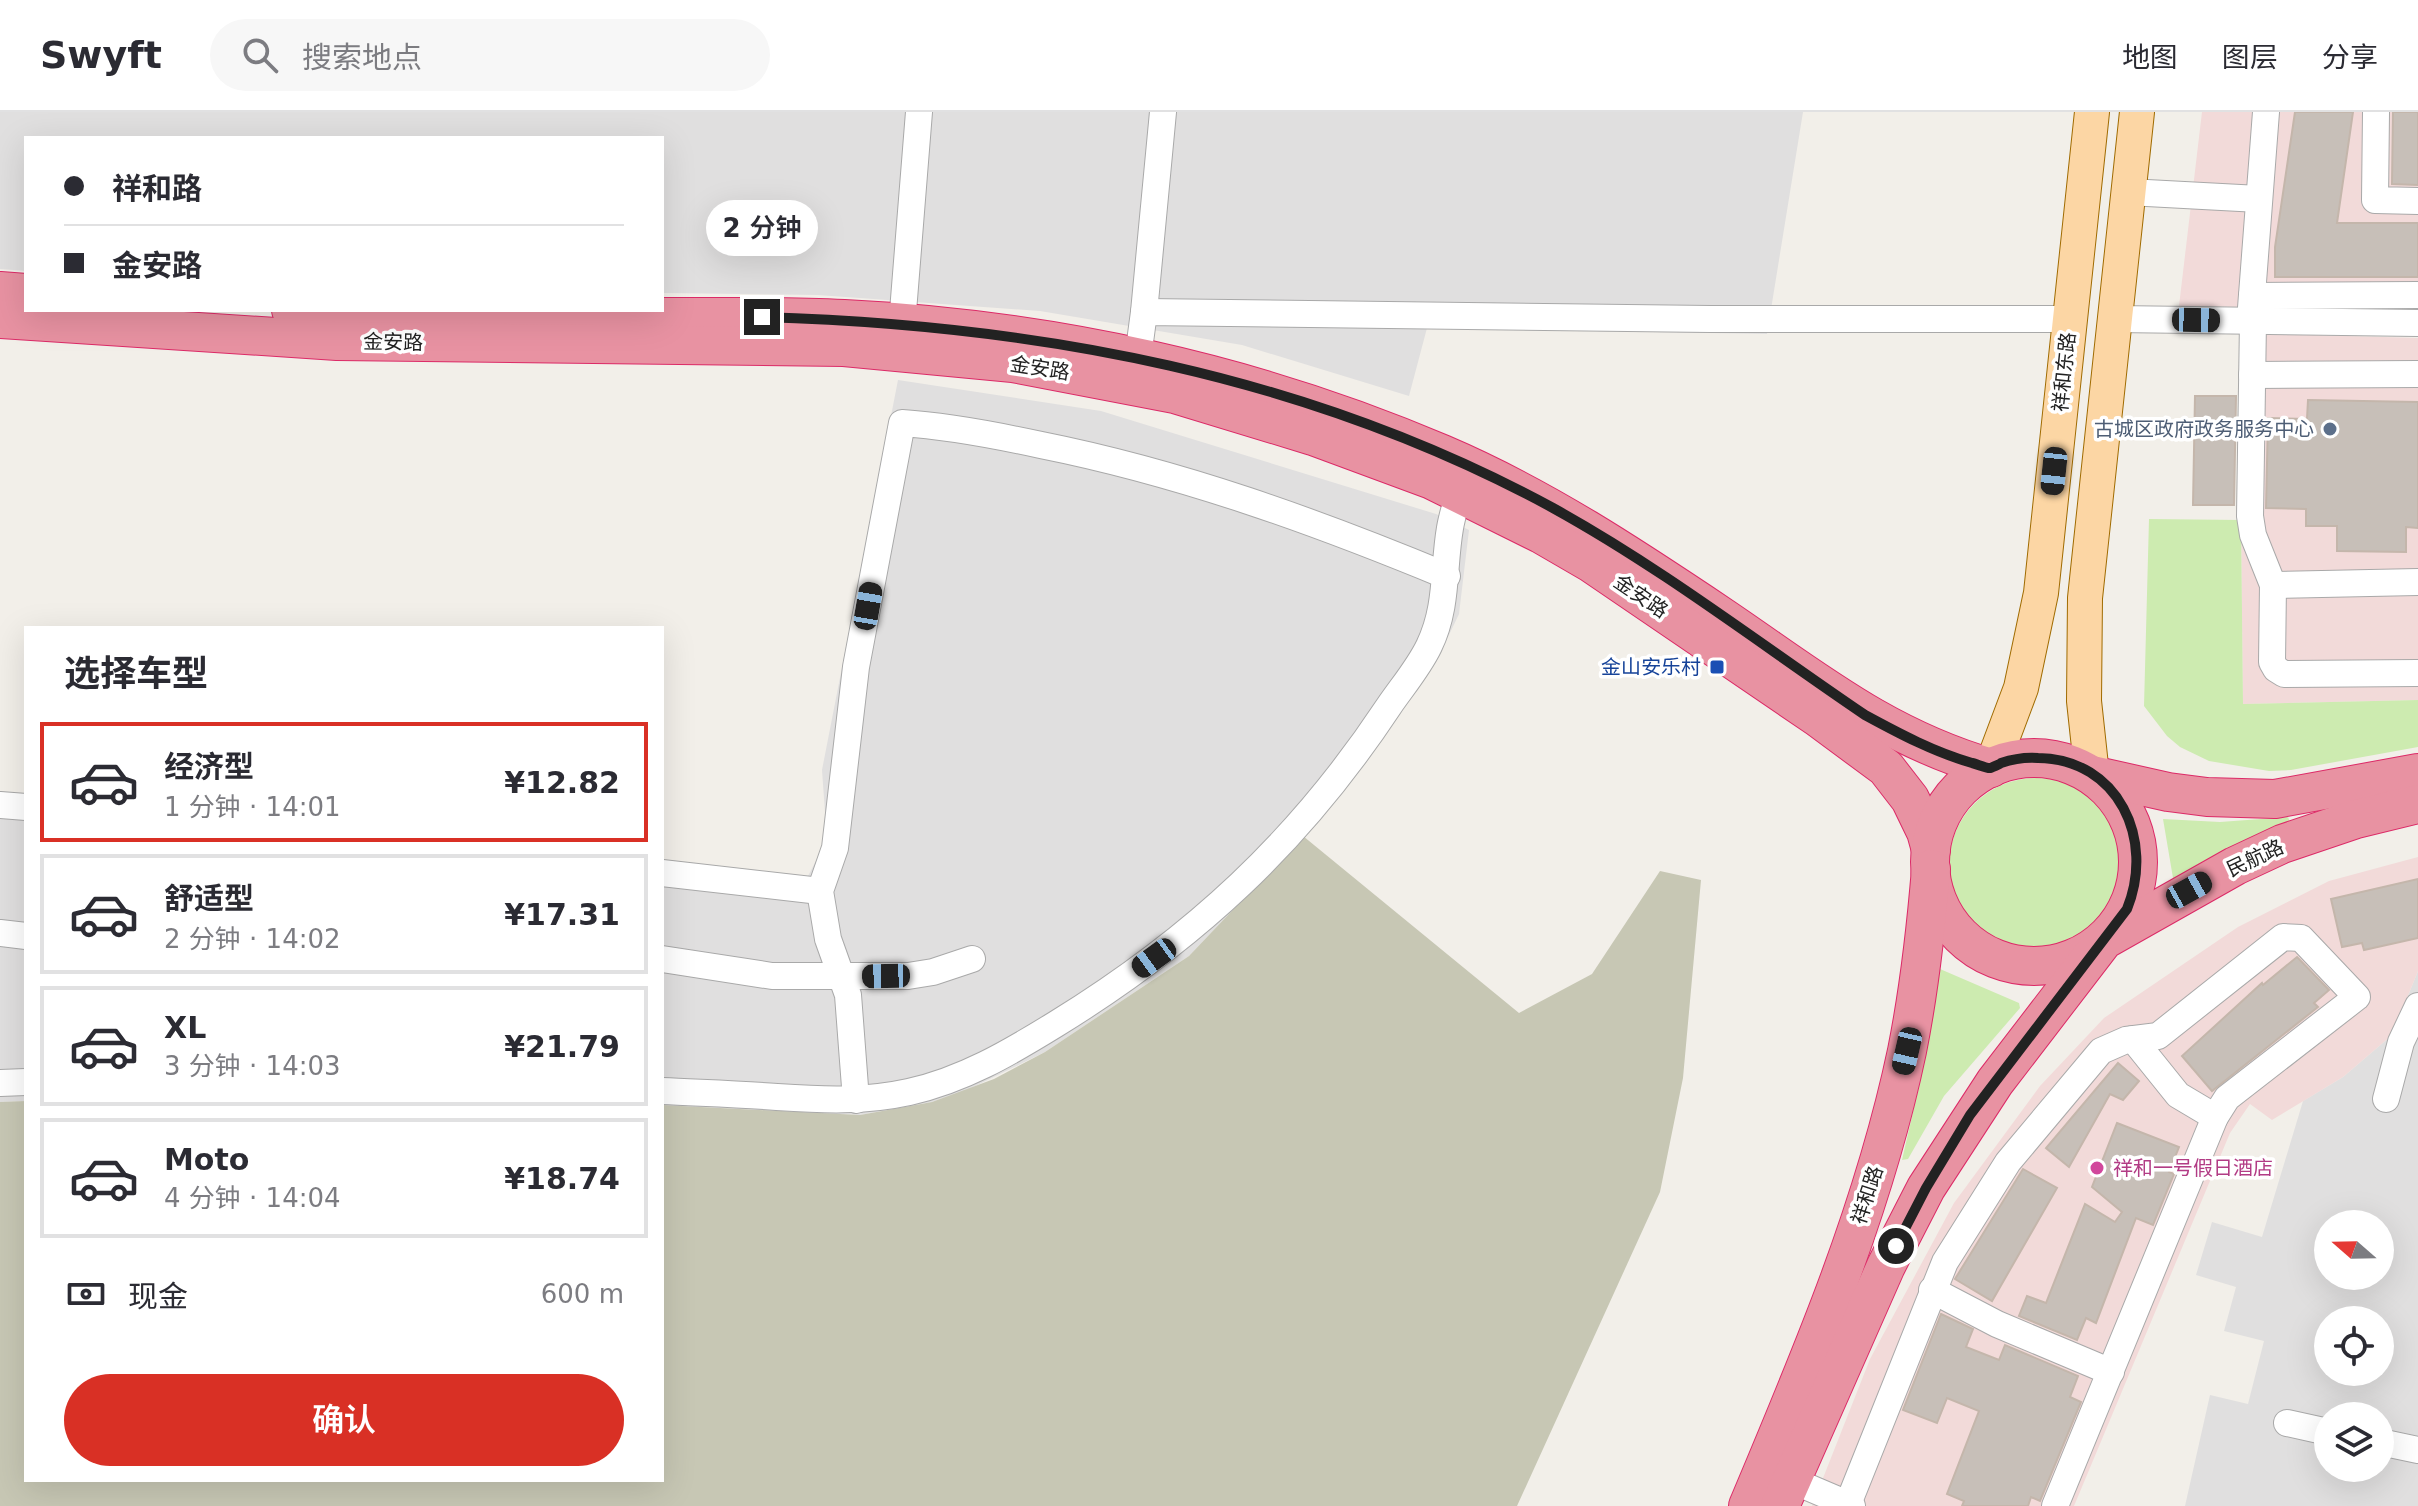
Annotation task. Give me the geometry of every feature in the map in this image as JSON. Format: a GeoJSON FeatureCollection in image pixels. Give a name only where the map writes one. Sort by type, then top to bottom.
{"type":"FeatureCollection","features":[{"type":"Feature","properties":{"kind":"highway"},"geometry":{"type":"LineString","coordinates":[[0,291],[24,293]]}},
{"type":"Feature","properties":{"kind":"highway","name":"金安路"},"geometry":{"type":"LineString","coordinates":[[323,312],[762,317],[902,324],[1017,335],[1138,357],[1252,387],[1395,435],[1490,476],[1606,540],[1865,715],[1936,750],[1991,768]]}},
{"type":"Feature","properties":{"kind":"highway","name":"金安路"},"geometry":{"type":"LineString","coordinates":[[0,319],[337,341],[844,347],[1013,363],[1121,382],[1244,414],[1373,457],[1459,492],[1591,563],[1817,717],[1886,768],[1919,815],[1931,860]]}},
{"type":"Feature","properties":{"kind":"highway"},"geometry":{"type":"LineString","coordinates":[[1786,1493],[1886,1266],[1926,1188],[1995,1082],[2117,926],[2134,892],[2138,853],[2129,817],[2107,787],[2092,775],[2067,763],[2039,758],[2020,759],[1991,768],[1967,783],[1954,796],[1935,831],[1931,860],[1937,898],[1950,924],[1963,938],[1995,959],[2033,967],[2071,960],[2104,940]]}},
{"type":"Feature","properties":{"kind":"highway"},"geometry":{"type":"LineString","coordinates":[[2092,775],[2168,792],[2219,798],[2275,799],[2418,773]]}},
{"type":"Feature","properties":{"kind":"highway","name":"民航路"},"geometry":{"type":"LineString","coordinates":[[2104,940],[2212,878],[2282,844],[2356,819],[2418,804]]}},
{"type":"Feature","properties":{"kind":"highway","name":"祥和路"},"geometry":{"type":"LineString","coordinates":[[1748,1506],[1813,1350],[1885,1137],[1907,1051],[1918,991],[1931,860]]}},
{"type":"Feature","properties":{"kind":"main road","name":"祥和东路"},"geometry":{"type":"LineString","coordinates":[[1991,768],[2021,688],[2036,625],[2092,112]]}},
{"type":"Feature","properties":{"kind":"main road"},"geometry":{"type":"LineString","coordinates":[[2092,775],[2084,701],[2085,598],[2137,112]]}},
{"type":"Feature","properties":{"kind":"street"},"geometry":{"type":"LineString","coordinates":[[902,324],[919,112]]}},
{"type":"Feature","properties":{"kind":"street"},"geometry":{"type":"LineString","coordinates":[[1138,357],[1163,112]]}},
{"type":"Feature","properties":{"kind":"street"},"geometry":{"type":"LineString","coordinates":[[2266,112],[2252,313],[2250,516],[2253,535],[2273,585],[2272,662],[2284,674],[2418,673]]}},
{"type":"Feature","properties":{"kind":"street"},"geometry":{"type":"LineString","coordinates":[[2376,112],[2375,200],[2418,201]]}},
{"type":"Feature","properties":{"kind":"street"},"geometry":{"type":"LineString","coordinates":[[2128,192],[2259,199]]}},
{"type":"Feature","properties":{"kind":"street"},"geometry":{"type":"LineString","coordinates":[[2115,319],[2252,313],[2418,295]]}},
{"type":"Feature","properties":{"kind":"street"},"geometry":{"type":"LineString","coordinates":[[1144,312],[1710,319],[2070,319]]}},
{"type":"Feature","properties":{"kind":"street"},"geometry":{"type":"LineString","coordinates":[[2252,313],[2418,323]]}},
{"type":"Feature","properties":{"kind":"street"},"geometry":{"type":"LineString","coordinates":[[2252,375],[2418,374]]}},
{"type":"Feature","properties":{"kind":"street"},"geometry":{"type":"LineString","coordinates":[[856,1100],[848,995],[828,939],[820,891],[835,848],[856,667],[902,423],[1003,437],[1078,452],[1192,481],[1291,513],[1447,576]]}},
{"type":"Feature","properties":{"kind":"street"},"geometry":{"type":"LineString","coordinates":[[664,1091],[810,1100],[856,1100],[909,1092],[975,1070],[1029,1041],[1178,941],[1289,836],[1363,745],[1429,646],[1447,576],[1450,528],[1459,492]]}},
{"type":"Feature","properties":{"kind":"street"},"geometry":{"type":"LineString","coordinates":[[2273,585],[2418,582]]}},
{"type":"Feature","properties":{"kind":"street"},"geometry":{"type":"LineString","coordinates":[[0,805],[24,807]]}},
{"type":"Feature","properties":{"kind":"street"},"geometry":{"type":"LineString","coordinates":[[664,873],[820,891]]}},
{"type":"Feature","properties":{"kind":"street"},"geometry":{"type":"LineString","coordinates":[[0,933],[24,936]]}},
{"type":"Feature","properties":{"kind":"street"},"geometry":{"type":"LineString","coordinates":[[1786,1493],[1850,1505],[1945,1262],[2008,1162],[2101,1051],[2133,1039],[2158,1036],[2283,937],[2307,942],[2357,997],[2227,1098],[2215,1117],[2055,1506]]}},
{"type":"Feature","properties":{"kind":"street"},"geometry":{"type":"LineString","coordinates":[[664,959],[757,975],[908,976],[933,972],[972,959]]}},
{"type":"Feature","properties":{"kind":"street"},"geometry":{"type":"LineString","coordinates":[[2386,1099],[2401,1042],[2418,1006]]}},
{"type":"Feature","properties":{"kind":"street"},"geometry":{"type":"LineString","coordinates":[[2133,1039],[2178,1095],[2215,1117]]}},
{"type":"Feature","properties":{"kind":"street"},"geometry":{"type":"LineString","coordinates":[[0,1083],[24,1082]]}},
{"type":"Feature","properties":{"kind":"street"},"geometry":{"type":"LineString","coordinates":[[1932,1290],[1997,1324],[2111,1372]]}},
{"type":"Feature","properties":{"kind":"street"},"geometry":{"type":"LineString","coordinates":[[2287,1423],[2314,1429]]}},
{"type":"Feature","properties":{"kind":"street"},"geometry":{"type":"LineString","coordinates":[[2394,1445],[2418,1450]]}},
{"type":"Feature","properties":{"kind":"shaded area"},"geometry":{"type":"Polygon","coordinates":[[[0,112],[1803,112],[1767,334],[1427,328],[1409,396],[1242,345],[1040,311],[818,295],[664,293],[664,136],[24,136],[24,271],[0,269],[0,112]]]}},
{"type":"Feature","properties":{"kind":"shaded area"},"geometry":{"type":"Polygon","coordinates":[[[2202,112],[2418,112],[2418,310],[2179,306],[2202,112]]]}},
{"type":"Feature","properties":{"kind":"shaded area","name":"古城区政府政务服务中心"},"geometry":{"type":"Polygon","coordinates":[[[2245,333],[2418,338],[2418,700],[2243,704],[2241,520],[2245,333]]]}},
{"type":"Feature","properties":{"kind":"shaded area"},"geometry":{"type":"Polygon","coordinates":[[[898,380],[1101,411],[1436,514],[1469,530],[1459,614],[1437,660],[1316,823],[1189,956],[1045,1052],[967,1090],[932,1102],[860,1115],[664,1105],[664,861],[808,876],[827,840],[822,770],[898,380]]]}},
{"type":"Feature","properties":{"kind":"shaded area"},"geometry":{"type":"Polygon","coordinates":[[[0,794],[24,796],[24,1101],[0,1102],[0,794]]]}},
{"type":"Feature","properties":{"kind":"shaded area"},"geometry":{"type":"Polygon","coordinates":[[[1303,836],[1519,1013],[1592,974],[1660,871],[1701,880],[1683,1078],[1660,1192],[1517,1506],[0,1506],[0,1102],[24,1101],[24,1482],[664,1482],[664,1105],[860,1115],[932,1102],[994,1079],[1045,1052],[1189,956],[1303,836]]]}},
{"type":"Feature","properties":{"kind":"shaded area","name":"祥和一号假日酒店"},"geometry":{"type":"Polygon","coordinates":[[[2418,857],[2418,971],[2392,1035],[2343,1077],[2272,1120],[2250,1104],[2230,1133],[2074,1506],[1812,1506],[1870,1359],[1954,1203],[2040,1086],[2104,1018],[2238,927],[2329,881],[2418,857]]]}},
{"type":"Feature","properties":{"kind":"shaded area"},"geometry":{"type":"Polygon","coordinates":[[[2418,971],[2418,1506],[2185,1506],[2210,1395],[2248,1404],[2264,1341],[2224,1331],[2236,1287],[2196,1275],[2212,1222],[2262,1237],[2303,1101],[2343,1077],[2392,1035],[2418,971]]]}},
{"type":"Feature","properties":{"kind":"green space"},"geometry":{"type":"Polygon","coordinates":[[[2149,519],[2241,520],[2243,704],[2418,700],[2418,747],[2291,770],[2269,771],[2209,761],[2180,747],[2167,736],[2144,706],[2149,519]]]}},
{"type":"Feature","properties":{"kind":"green space"},"geometry":{"type":"Polygon","coordinates":[[[2036,778],[2069,785],[2097,804],[2116,832],[2123,865],[2116,898],[2097,926],[2069,945],[2036,952],[2003,945],[1975,926],[1956,898],[1949,865],[1956,832],[1975,804],[2003,785],[2036,778]]]}},
{"type":"Feature","properties":{"kind":"green space"},"geometry":{"type":"Polygon","coordinates":[[[2288,817],[2290,822],[2178,881],[2173,878],[2163,819],[2220,822],[2288,817]]]}},
{"type":"Feature","properties":{"kind":"green space"},"geometry":{"type":"Polygon","coordinates":[[[1940,969],[2019,1003],[2020,1008],[1944,1096],[1908,1159],[1902,1160],[1921,1077],[1936,973],[1940,969]]]}},
{"type":"Feature","properties":{"kind":"building"},"geometry":{"type":"Polygon","coordinates":[[[2295,112],[2353,112],[2337,223],[2418,223],[2418,277],[2275,277],[2275,247],[2295,112]]]}},
{"type":"Feature","properties":{"kind":"building"},"geometry":{"type":"Polygon","coordinates":[[[2393,112],[2418,112],[2418,185],[2392,184],[2393,112]]]}},
{"type":"Feature","properties":{"kind":"building"},"geometry":{"type":"Polygon","coordinates":[[[2195,396],[2236,396],[2234,505],[2193,505],[2195,396]]]}},
{"type":"Feature","properties":{"kind":"building"},"geometry":{"type":"Polygon","coordinates":[[[2308,400],[2418,402],[2418,528],[2406,527],[2406,552],[2337,551],[2337,526],[2306,526],[2306,509],[2266,508],[2268,418],[2307,419],[2308,400]]]}},
{"type":"Feature","properties":{"kind":"building"},"geometry":{"type":"Polygon","coordinates":[[[2418,879],[2418,938],[2364,950],[2362,943],[2342,947],[2331,899],[2418,879]]]}},
{"type":"Feature","properties":{"kind":"building"},"geometry":{"type":"Polygon","coordinates":[[[2297,957],[2329,990],[2314,1003],[2318,1007],[2212,1091],[2182,1056],[2262,983],[2297,957]]]}},
{"type":"Feature","properties":{"kind":"building"},"geometry":{"type":"Polygon","coordinates":[[[2118,1063],[2139,1081],[2123,1100],[2110,1094],[2069,1167],[2046,1148],[2118,1063]]]}},
{"type":"Feature","properties":{"kind":"building"},"geometry":{"type":"Polygon","coordinates":[[[2117,1123],[2179,1147],[2169,1172],[2174,1174],[2153,1225],[2136,1218],[2096,1323],[2086,1318],[2077,1340],[2019,1316],[2027,1296],[2046,1303],[2085,1204],[2115,1222],[2122,1212],[2092,1187],[2117,1123]]]}},
{"type":"Feature","properties":{"kind":"building"},"geometry":{"type":"Polygon","coordinates":[[[2023,1169],[2057,1188],[1992,1301],[1955,1279],[2023,1169]]]}},
{"type":"Feature","properties":{"kind":"building"},"geometry":{"type":"Polygon","coordinates":[[[1941,1314],[1973,1329],[1966,1347],[1999,1360],[2005,1345],[2078,1376],[2070,1397],[2081,1402],[2040,1501],[2031,1497],[2028,1506],[1962,1506],[1964,1501],[1947,1494],[1979,1411],[1947,1398],[1937,1423],[1903,1410],[1941,1314]]]}},
{"type":"Feature","properties":{"kind":"place","name":"古城区政府政务服务中心"},"geometry":{"type":"Point","coordinates":[2330,429]}},
{"type":"Feature","properties":{"kind":"place","name":"金山安乐村"},"geometry":{"type":"Point","coordinates":[1717,667]}},
{"type":"Feature","properties":{"kind":"place","name":"祥和一号假日酒店"},"geometry":{"type":"Point","coordinates":[2097,1168]}},
{"type":"Feature","properties":{"kind":"route"},"geometry":{"type":"LineString","coordinates":[[762,317],[846,319],[931,326],[1072,344],[1181,367],[1383,430],[1443,454],[1555,509],[1725,619],[1865,715],[1900,734],[1991,768],[2020,759],[2058,760],[2092,775],[2107,787],[2129,817],[2138,853],[2138,873],[2127,909],[1970,1115],[1926,1188],[1896,1246]]}}]}
